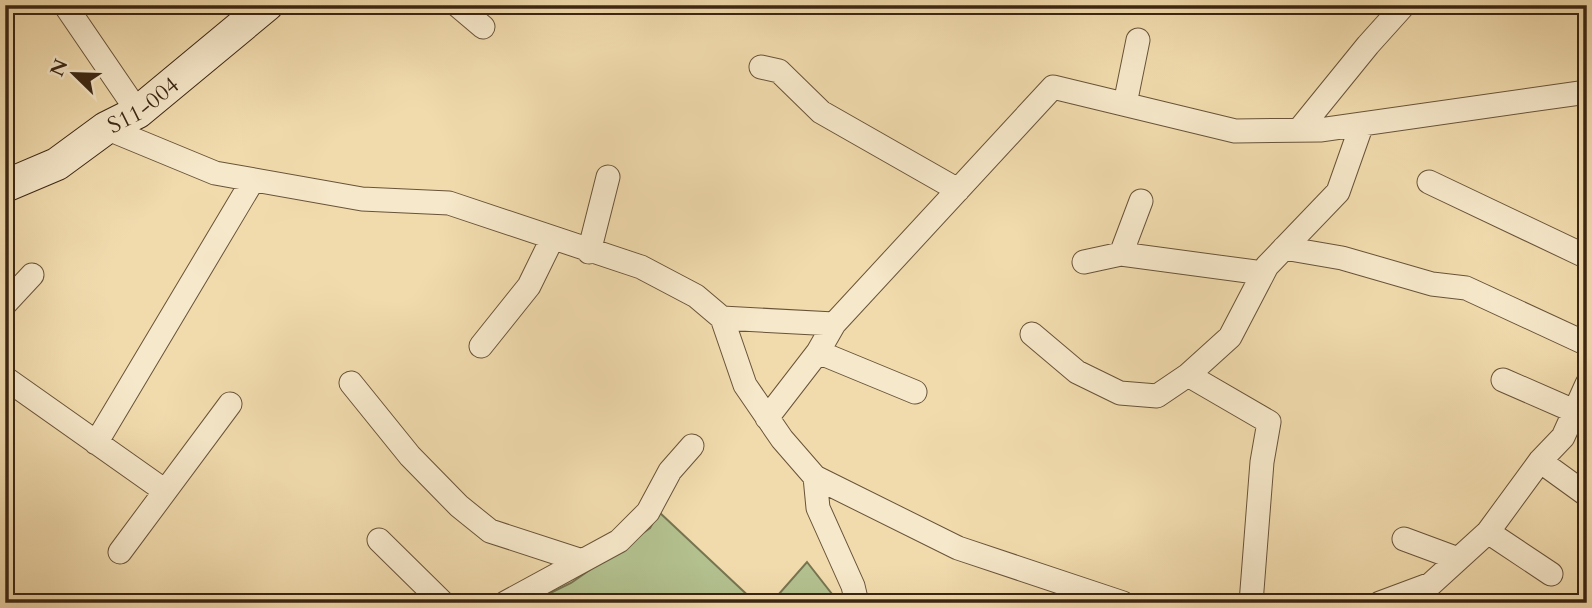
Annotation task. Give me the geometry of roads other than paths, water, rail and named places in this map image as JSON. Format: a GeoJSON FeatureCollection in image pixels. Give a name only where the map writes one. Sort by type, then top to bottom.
{"type":"FeatureCollection","features":[{"type":"Feature","properties":{"kind":"street"},"geometry":{"type":"LineString","coordinates":[[65,5],[138,112]]}},
{"type":"Feature","properties":{"kind":"street","name":"S11-004"},"geometry":{"type":"LineString","coordinates":[[5,186],[57,164],[106,128],[138,112],[267,5]]}},
{"type":"Feature","properties":{"kind":"street"},"geometry":{"type":"LineString","coordinates":[[457,5],[483,27]]}},
{"type":"Feature","properties":{"kind":"street"},"geometry":{"type":"LineString","coordinates":[[1299,130],[1404,5]]}},
{"type":"Feature","properties":{"kind":"street"},"geometry":{"type":"LineString","coordinates":[[1125,104],[1138,40]]}},
{"type":"Feature","properties":{"kind":"street"},"geometry":{"type":"LineString","coordinates":[[761,67],[779,71],[821,112],[958,190]]}},
{"type":"Feature","properties":{"kind":"street"},"geometry":{"type":"LineString","coordinates":[[767,418],[818,352],[834,324],[1053,87],[1235,131],[1299,130],[1362,124],[1587,92]]}},
{"type":"Feature","properties":{"kind":"street"},"geometry":{"type":"LineString","coordinates":[[1031,334],[1077,372],[1120,393],[1157,396],[1188,375],[1230,337],[1267,266],[1338,192],[1362,124]]}},
{"type":"Feature","properties":{"kind":"street"},"geometry":{"type":"LineString","coordinates":[[106,128],[215,173],[362,199],[449,203],[589,252],[641,267],[696,296],[722,317],[745,385],[782,439],[815,477],[958,548],[1123,603]]}},
{"type":"Feature","properties":{"kind":"street"},"geometry":{"type":"LineString","coordinates":[[589,252],[608,177]]}},
{"type":"Feature","properties":{"kind":"street"},"geometry":{"type":"LineString","coordinates":[[96,443],[253,180]]}},
{"type":"Feature","properties":{"kind":"street"},"geometry":{"type":"LineString","coordinates":[[1429,182],[1587,257]]}},
{"type":"Feature","properties":{"kind":"street"},"geometry":{"type":"LineString","coordinates":[[1121,254],[1141,201]]}},
{"type":"Feature","properties":{"kind":"street"},"geometry":{"type":"LineString","coordinates":[[481,346],[529,286],[552,239]]}},
{"type":"Feature","properties":{"kind":"street"},"geometry":{"type":"LineString","coordinates":[[1284,248],[1342,258],[1432,284],[1466,288],[1587,344]]}},
{"type":"Feature","properties":{"kind":"street"},"geometry":{"type":"LineString","coordinates":[[1084,261],[1121,254],[1263,274]]}},
{"type":"Feature","properties":{"kind":"street"},"geometry":{"type":"LineString","coordinates":[[5,304],[32,275]]}},
{"type":"Feature","properties":{"kind":"street"},"geometry":{"type":"LineString","coordinates":[[722,317],[834,324]]}},
{"type":"Feature","properties":{"kind":"street"},"geometry":{"type":"LineString","coordinates":[[818,352],[915,392]]}},
{"type":"Feature","properties":{"kind":"street"},"geometry":{"type":"LineString","coordinates":[[1188,375],[1269,422],[1262,462],[1251,603]]}},
{"type":"Feature","properties":{"kind":"street"},"geometry":{"type":"LineString","coordinates":[[5,378],[165,491]]}},
{"type":"Feature","properties":{"kind":"street"},"geometry":{"type":"LineString","coordinates":[[1503,380],[1574,411]]}},
{"type":"Feature","properties":{"kind":"street"},"geometry":{"type":"LineString","coordinates":[[351,383],[410,456],[459,506],[490,531],[582,561]]}},
{"type":"Feature","properties":{"kind":"street"},"geometry":{"type":"LineString","coordinates":[[1380,603],[1431,584],[1488,532],[1540,461],[1563,437],[1587,384]]}},
{"type":"Feature","properties":{"kind":"street"},"geometry":{"type":"LineString","coordinates":[[120,552],[230,404]]}},
{"type":"Feature","properties":{"kind":"street"},"geometry":{"type":"LineString","coordinates":[[505,603],[619,541],[648,512],[670,471],[692,446]]}},
{"type":"Feature","properties":{"kind":"street"},"geometry":{"type":"LineString","coordinates":[[1540,461],[1587,495]]}},
{"type":"Feature","properties":{"kind":"street"},"geometry":{"type":"LineString","coordinates":[[815,477],[818,508],[857,603]]}},
{"type":"Feature","properties":{"kind":"street"},"geometry":{"type":"LineString","coordinates":[[1488,532],[1551,574]]}},
{"type":"Feature","properties":{"kind":"street"},"geometry":{"type":"LineString","coordinates":[[1404,539],[1458,559]]}},
{"type":"Feature","properties":{"kind":"street"},"geometry":{"type":"LineString","coordinates":[[379,540],[443,603]]}}]}
